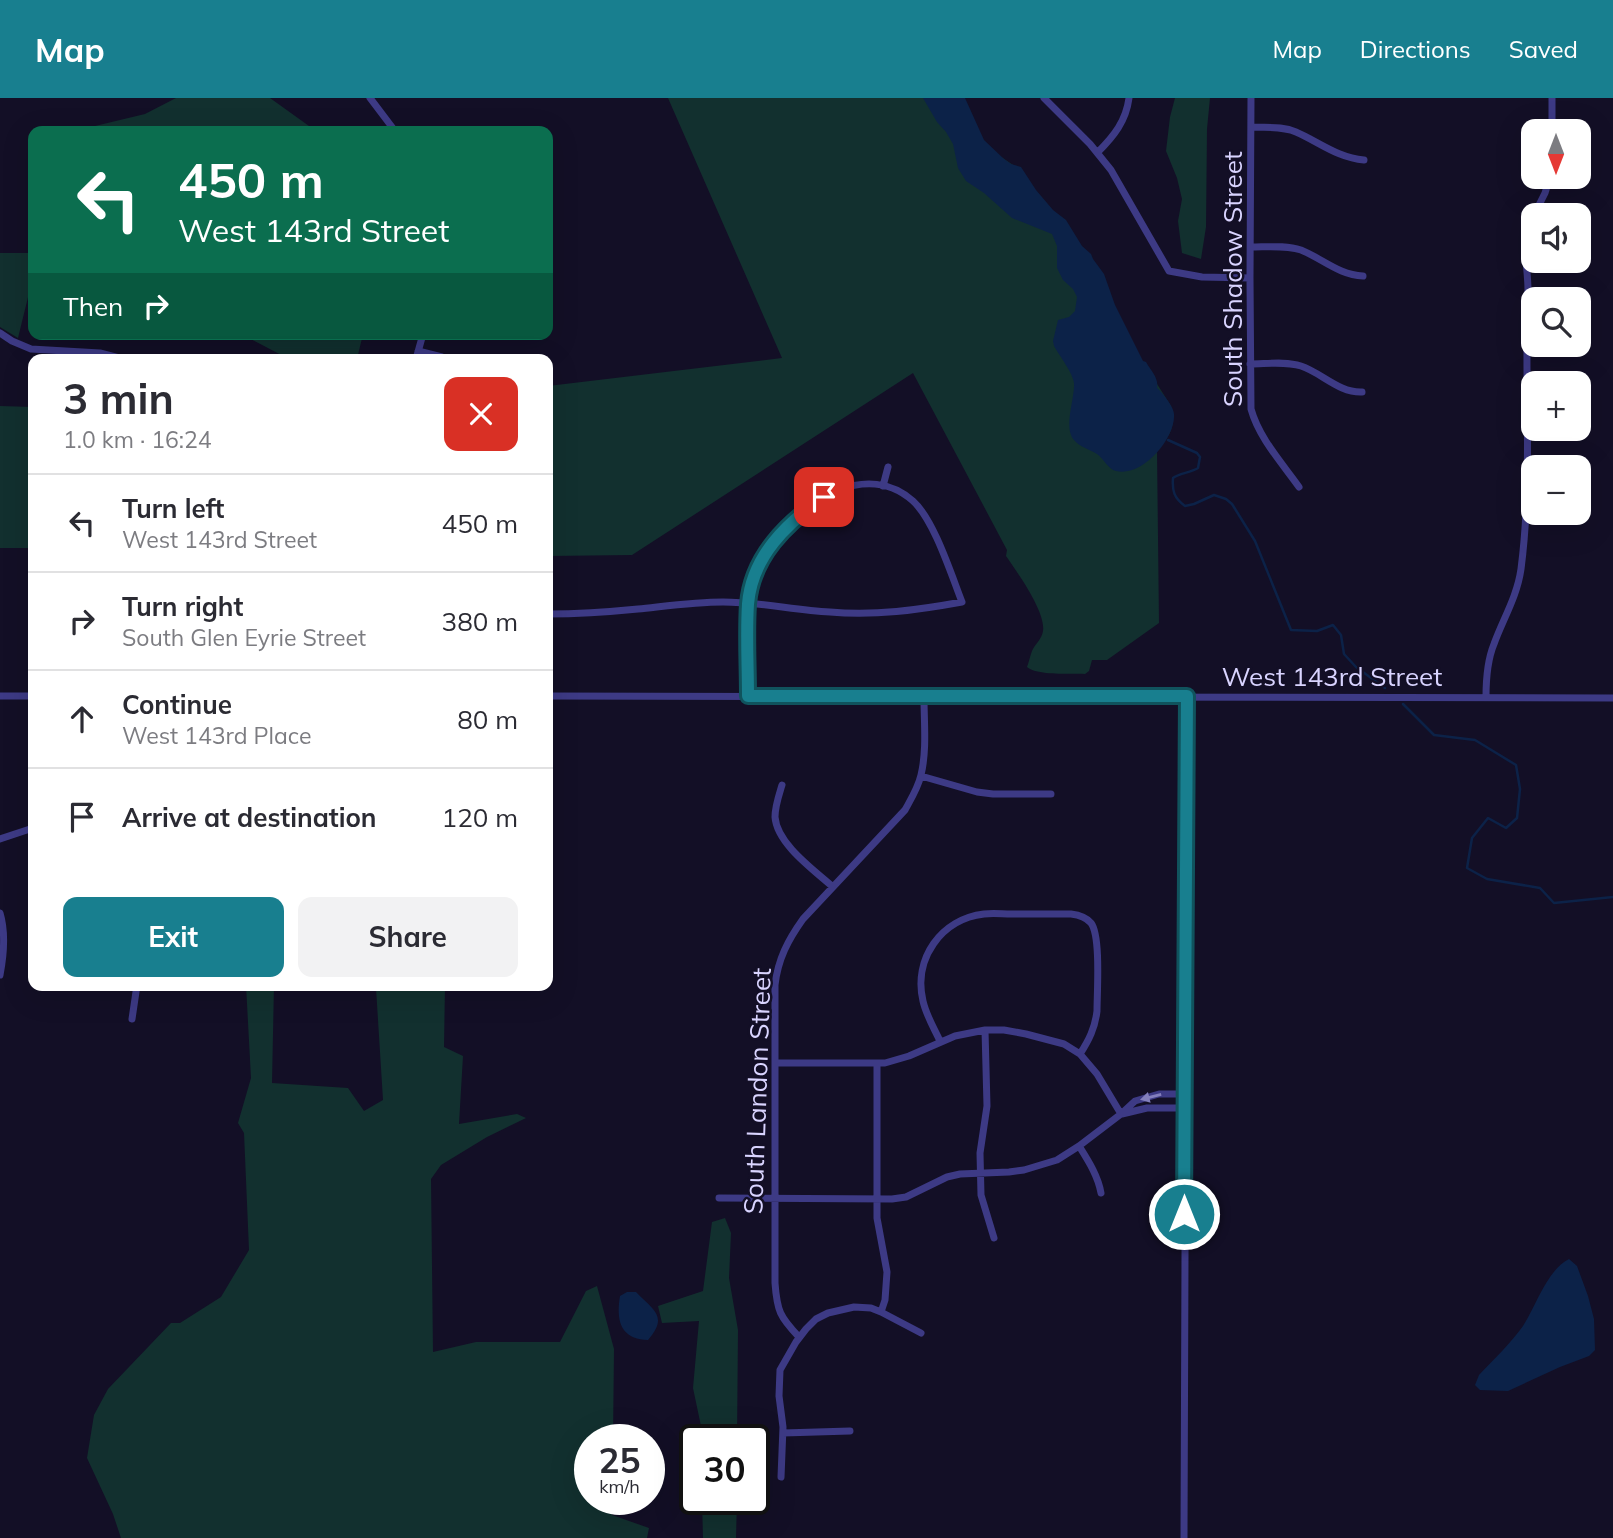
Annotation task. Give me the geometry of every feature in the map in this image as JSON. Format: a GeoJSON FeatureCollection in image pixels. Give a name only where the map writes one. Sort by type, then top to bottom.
{"type":"FeatureCollection","features":[{"type":"Feature","properties":{"kind":"street"},"geometry":{"type":"LineString","coordinates":[[370,98],[391,126]]}},
{"type":"Feature","properties":{"kind":"street"},"geometry":{"type":"LineString","coordinates":[[1044,98],[1098,152],[1119,181],[1169,271],[1202,277],[1250,278]]}},
{"type":"Feature","properties":{"kind":"street"},"geometry":{"type":"LineString","coordinates":[[1098,152],[1119,128],[1129,98]]}},
{"type":"Feature","properties":{"kind":"street","name":"South Shadow Street"},"geometry":{"type":"LineString","coordinates":[[1251,98],[1250,399],[1253,418],[1261,433],[1299,488]]}},
{"type":"Feature","properties":{"kind":"street"},"geometry":{"type":"LineString","coordinates":[[1552,98],[1552,119]]}},
{"type":"Feature","properties":{"kind":"street"},"geometry":{"type":"LineString","coordinates":[[1252,127],[1290,130],[1341,156],[1364,160]]}},
{"type":"Feature","properties":{"kind":"street"},"geometry":{"type":"LineString","coordinates":[[1251,247],[1298,249],[1343,273],[1363,276]]}},
{"type":"Feature","properties":{"kind":"street"},"geometry":{"type":"LineString","coordinates":[[1486,697],[1490,657],[1513,600],[1521,570],[1528,452],[1528,273]]}},
{"type":"Feature","properties":{"kind":"street"},"geometry":{"type":"LineString","coordinates":[[0,333],[31,349],[104,354]]}},
{"type":"Feature","properties":{"kind":"street"},"geometry":{"type":"LineString","coordinates":[[1250,364],[1296,365],[1347,391],[1362,392]]}},
{"type":"Feature","properties":{"kind":"street"},"geometry":{"type":"LineString","coordinates":[[883,486],[888,467]]}},
{"type":"Feature","properties":{"kind":"street"},"geometry":{"type":"LineString","coordinates":[[553,614],[701,602],[748,603],[862,614],[907,611],[962,602],[926,517],[915,502],[898,490],[883,486],[864,484],[844,487],[824,497],[797,517],[774,541],[761,561],[748,603],[748,696]]}},
{"type":"Feature","properties":{"kind":"street"},"geometry":{"type":"LineString","coordinates":[[0,696],[28,696]]}},
{"type":"Feature","properties":{"kind":"street","name":"West 143rd Street"},"geometry":{"type":"LineString","coordinates":[[553,696],[1613,698]]}},
{"type":"Feature","properties":{"kind":"street"},"geometry":{"type":"LineString","coordinates":[[1184,1538],[1187,696]]}},
{"type":"Feature","properties":{"kind":"street","name":"South Landon Street"},"geometry":{"type":"LineString","coordinates":[[799,1338],[784,1322],[776,1304],[774,1199],[777,967],[792,934],[803,919],[905,810],[915,793],[924,754],[924,697]]}},
{"type":"Feature","properties":{"kind":"street"},"geometry":{"type":"LineString","coordinates":[[921,776],[977,792],[1051,794]]}},
{"type":"Feature","properties":{"kind":"street"},"geometry":{"type":"LineString","coordinates":[[782,785],[775,818],[779,832],[792,850],[833,887]]}},
{"type":"Feature","properties":{"kind":"street"},"geometry":{"type":"LineString","coordinates":[[0,839],[28,830]]}},
{"type":"Feature","properties":{"kind":"street"},"geometry":{"type":"LineString","coordinates":[[0,913],[4,936],[0,975]]}},
{"type":"Feature","properties":{"kind":"street"},"geometry":{"type":"LineString","coordinates":[[940,1041],[925,1010],[921,986],[923,962],[940,935],[960,921],[985,914],[1071,914],[1082,916],[1090,922],[1097,939],[1096,1023],[1092,1037],[1080,1054]]}},
{"type":"Feature","properties":{"kind":"street"},"geometry":{"type":"LineString","coordinates":[[132,1019],[136,991]]}},
{"type":"Feature","properties":{"kind":"street"},"geometry":{"type":"LineString","coordinates":[[985,1030],[987,1106],[980,1172],[981,1195],[994,1238]]}},
{"type":"Feature","properties":{"kind":"street"},"geometry":{"type":"LineString","coordinates":[[775,1063],[877,1063],[897,1060],[940,1041],[970,1032],[1004,1030],[1064,1044],[1080,1054],[1097,1074],[1121,1114]]}},
{"type":"Feature","properties":{"kind":"street"},"geometry":{"type":"LineString","coordinates":[[877,1063],[877,1219],[887,1272],[885,1300],[881,1312]]}},
{"type":"Feature","properties":{"kind":"street"},"geometry":{"type":"LineString","coordinates":[[719,1198],[906,1197],[947,1177],[980,1172],[1010,1172],[1057,1160],[1079,1146],[1135,1101],[1159,1094],[1185,1094]]}},
{"type":"Feature","properties":{"kind":"street"},"geometry":{"type":"LineString","coordinates":[[1121,1114],[1147,1108],[1185,1108]]}},
{"type":"Feature","properties":{"kind":"street"},"geometry":{"type":"LineString","coordinates":[[1079,1146],[1093,1169],[1101,1193]]}},
{"type":"Feature","properties":{"kind":"street"},"geometry":{"type":"LineString","coordinates":[[781,1477],[780,1370],[799,1338],[816,1319],[828,1313],[854,1307],[871,1308],[921,1333]]}},
{"type":"Feature","properties":{"kind":"street"},"geometry":{"type":"LineString","coordinates":[[782,1433],[850,1431]]}},
{"type":"Feature","properties":{"kind":"green space"},"geometry":{"type":"Polygon","coordinates":[[[176,98],[270,98],[309,126],[95,126],[145,114],[176,98]]]}},
{"type":"Feature","properties":{"kind":"green space"},"geometry":{"type":"Polygon","coordinates":[[[668,98],[962,98],[979,142],[1022,171],[1171,406],[1171,430],[1157,450],[1159,623],[1107,660],[1092,660],[1089,671],[1085,674],[1046,673],[1027,667],[1043,631],[1040,614],[1030,592],[1006,556],[1007,550],[913,373],[632,555],[553,556],[553,385],[782,358],[668,98]]]}},
{"type":"Feature","properties":{"kind":"green space"},"geometry":{"type":"Polygon","coordinates":[[[1175,98],[1210,98],[1206,227],[1201,259],[1182,253],[1178,221],[1182,199],[1166,151],[1175,98]]]}},
{"type":"Feature","properties":{"kind":"green space"},"geometry":{"type":"Polygon","coordinates":[[[0,253],[28,253],[28,297],[18,338],[0,327],[0,253]]]}},
{"type":"Feature","properties":{"kind":"green space"},"geometry":{"type":"Polygon","coordinates":[[[253,340],[362,340],[358,354],[279,354],[253,340]]]}},
{"type":"Feature","properties":{"kind":"green space"},"geometry":{"type":"Polygon","coordinates":[[[0,406],[28,407],[28,548],[0,548],[0,406]]]}},
{"type":"Feature","properties":{"kind":"green space"},"geometry":{"type":"Polygon","coordinates":[[[246,991],[274,991],[272,1083],[348,1088],[364,1111],[383,1100],[376,991],[445,991],[444,1047],[463,1056],[459,1124],[517,1114],[526,1118],[487,1137],[441,1165],[431,1179],[433,1352],[476,1342],[560,1342],[586,1291],[597,1286],[614,1349],[613,1424],[574,1424],[574,1515],[612,1515],[649,1528],[647,1538],[121,1538],[87,1458],[94,1415],[108,1389],[171,1323],[180,1323],[221,1297],[249,1250],[244,1133],[238,1123],[251,1078],[246,991]]]}},
{"type":"Feature","properties":{"kind":"green space"},"geometry":{"type":"Polygon","coordinates":[[[725,1218],[731,1233],[729,1278],[738,1330],[737,1424],[701,1424],[693,1388],[699,1321],[662,1323],[658,1306],[703,1291],[712,1222],[725,1218]]]}},
{"type":"Feature","properties":{"kind":"green space"},"geometry":{"type":"Polygon","coordinates":[[[702,1515],[737,1515],[736,1538],[703,1538],[702,1515]]]}},
{"type":"Feature","properties":{"kind":"water"},"geometry":{"type":"Polygon","coordinates":[[[923,98],[965,98],[984,140],[1004,159],[1021,167],[1036,190],[1053,210],[1066,220],[1104,274],[1115,305],[1143,361],[1156,378],[1157,388],[1165,396],[1174,414],[1169,434],[1156,454],[1136,468],[1126,472],[1113,470],[1097,454],[1076,442],[1071,434],[1069,420],[1074,383],[1053,341],[1058,320],[1069,317],[1075,311],[1077,297],[1057,268],[1057,246],[1052,234],[1012,218],[966,181],[958,168],[953,144],[923,98]]]}},
{"type":"Feature","properties":{"kind":"water"},"geometry":{"type":"Polygon","coordinates":[[[1569,1259],[1577,1266],[1588,1296],[1594,1319],[1595,1350],[1589,1356],[1508,1391],[1480,1390],[1475,1385],[1479,1375],[1508,1345],[1528,1318],[1554,1271],[1569,1259]]]}},
{"type":"Feature","properties":{"kind":"water"},"geometry":{"type":"Polygon","coordinates":[[[627,1292],[636,1292],[656,1314],[657,1325],[648,1340],[631,1336],[622,1327],[620,1296],[627,1292]]]}},
{"type":"Feature","properties":{"kind":"waterway"},"geometry":{"type":"LineString","coordinates":[[1168,440],[1197,453],[1200,457],[1198,468],[1173,478],[1176,497],[1185,506],[1214,495],[1232,504],[1255,541],[1291,630],[1317,631],[1333,625],[1341,635],[1344,654],[1356,667],[1385,688]]}},
{"type":"Feature","properties":{"kind":"waterway"},"geometry":{"type":"LineString","coordinates":[[1403,704],[1434,735],[1475,740],[1516,765],[1520,789],[1517,818],[1506,828],[1488,818],[1472,838],[1467,868],[1487,879],[1540,888],[1554,903],[1613,897]]}},
{"type":"Feature","properties":{"kind":"route"},"geometry":{"type":"LineString","coordinates":[[824,497],[782,531],[767,550],[757,570],[748,603],[748,696],[1187,696],[1184,1214]]}}]}
